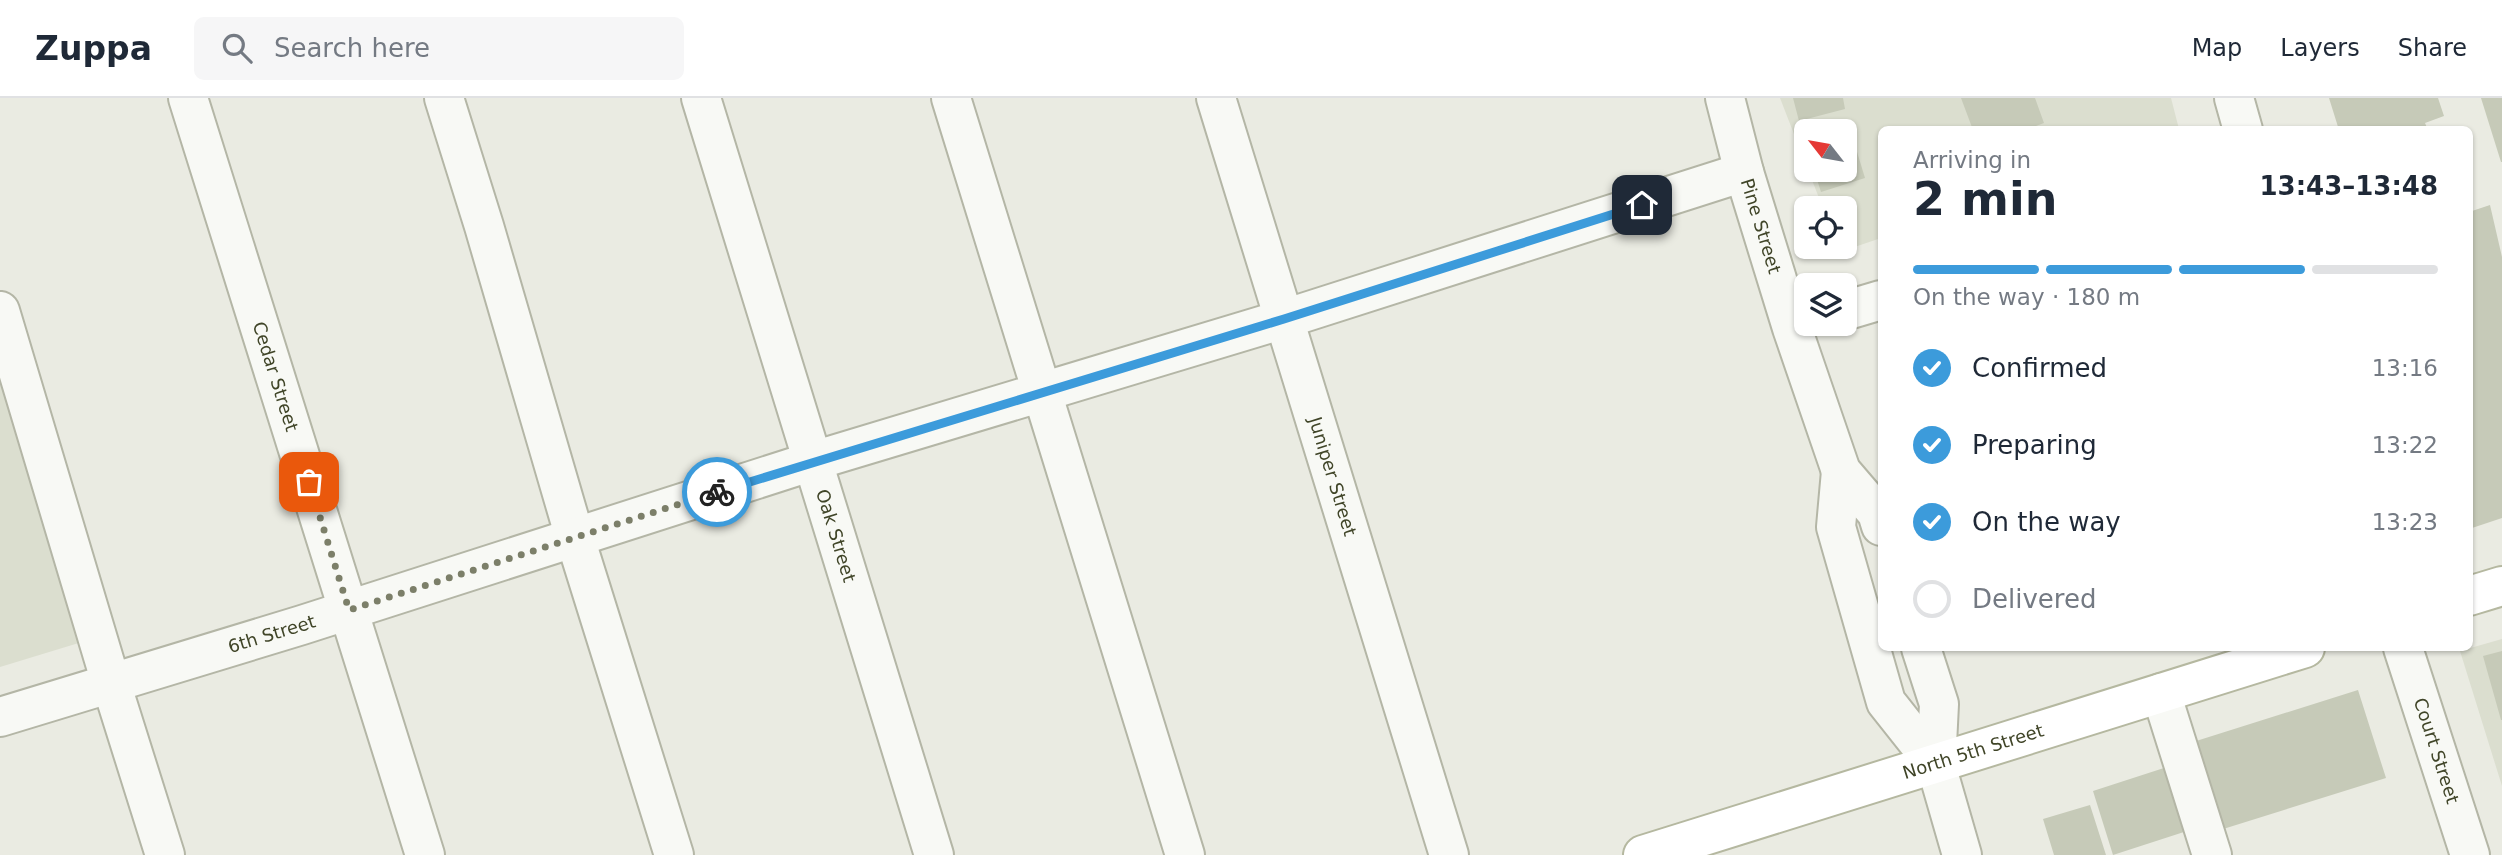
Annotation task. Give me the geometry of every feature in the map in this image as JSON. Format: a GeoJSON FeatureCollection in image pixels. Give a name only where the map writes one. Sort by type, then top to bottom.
{"type":"FeatureCollection","features":[{"type":"Feature","properties":{"kind":"main road"},"geometry":{"type":"LineString","coordinates":[[2473,595],[2502,586]]}},
{"type":"Feature","properties":{"kind":"main road","name":"North 5th Street"},"geometry":{"type":"LineString","coordinates":[[1643,855],[1688,848],[1936,765],[2295,651]]}},
{"type":"Feature","properties":{"kind":"street","name":"Cedar Street"},"geometry":{"type":"LineString","coordinates":[[188,98],[425,855]]}},
{"type":"Feature","properties":{"kind":"street"},"geometry":{"type":"LineString","coordinates":[[444,98],[575,538],[674,855]]}},
{"type":"Feature","properties":{"kind":"street","name":"Oak Street"},"geometry":{"type":"LineString","coordinates":[[701,98],[934,855]]}},
{"type":"Feature","properties":{"kind":"street"},"geometry":{"type":"LineString","coordinates":[[951,98],[1185,855]]}},
{"type":"Feature","properties":{"kind":"street","name":"Juniper Street"},"geometry":{"type":"LineString","coordinates":[[1216,98],[1449,855]]}},
{"type":"Feature","properties":{"kind":"street","name":"Pine Street"},"geometry":{"type":"LineString","coordinates":[[1725,98],[1744,172],[1794,312]]}},
{"type":"Feature","properties":{"kind":"street"},"geometry":{"type":"LineString","coordinates":[[2234,98],[2242,126]]}},
{"type":"Feature","properties":{"kind":"street","name":"6th Street"},"geometry":{"type":"LineString","coordinates":[[0,717],[349,610],[813,461],[1284,319],[1744,172]]}},
{"type":"Feature","properties":{"kind":"street"},"geometry":{"type":"LineString","coordinates":[[1857,308],[1878,301]]}},
{"type":"Feature","properties":{"kind":"street"},"geometry":{"type":"LineString","coordinates":[[0,311],[165,855]]}},
{"type":"Feature","properties":{"kind":"street","name":"Pine Street"},"geometry":{"type":"LineString","coordinates":[[1802,336],[1841,471],[1836,527],[1886,702],[1936,765]]}},
{"type":"Feature","properties":{"kind":"street","name":"Pine Street"},"geometry":{"type":"LineString","coordinates":[[1841,471],[1878,516]]}},
{"type":"Feature","properties":{"kind":"street","name":"Pine Street"},"geometry":{"type":"LineString","coordinates":[[1922,651],[1939,704],[1936,765],[1962,855]]}},
{"type":"Feature","properties":{"kind":"street","name":"Court Street"},"geometry":{"type":"LineString","coordinates":[[2404,651],[2470,855]]}},
{"type":"Feature","properties":{"kind":"street"},"geometry":{"type":"LineString","coordinates":[[2161,693],[2212,855]]}},
{"type":"Feature","properties":{"kind":"shaded area"},"geometry":{"type":"Polygon","coordinates":[[[1780,98],[2171,98],[2178,126],[1878,126],[1878,239],[1857,246],[1857,196],[1818,196],[1813,182],[1857,182],[1857,119],[1794,119],[1794,134],[1780,98]]]}},
{"type":"Feature","properties":{"kind":"shaded area"},"geometry":{"type":"Polygon","coordinates":[[[0,375],[82,642],[0,667],[0,375]]]}},
{"type":"Feature","properties":{"kind":"shaded area"},"geometry":{"type":"Polygon","coordinates":[[[2502,639],[2502,786],[2460,651],[2473,651],[2473,647],[2502,639]]]}},
{"type":"Feature","properties":{"kind":"building"},"geometry":{"type":"Polygon","coordinates":[[[1793,98],[1843,98],[1845,109],[1798,119],[1793,98]]]}},
{"type":"Feature","properties":{"kind":"building"},"geometry":{"type":"Polygon","coordinates":[[[1961,98],[2035,98],[2044,123],[2036,126],[1972,126],[1961,98]]]}},
{"type":"Feature","properties":{"kind":"building"},"geometry":{"type":"Polygon","coordinates":[[[2329,98],[2438,98],[2444,116],[2425,123],[2426,126],[2338,126],[2329,98]]]}},
{"type":"Feature","properties":{"kind":"building"},"geometry":{"type":"Polygon","coordinates":[[[2481,98],[2502,98],[2502,162],[2501,162],[2481,98]]]}},
{"type":"Feature","properties":{"kind":"building"},"geometry":{"type":"Polygon","coordinates":[[[1857,152],[1865,178],[1857,181],[1857,152]]]}},
{"type":"Feature","properties":{"kind":"building"},"geometry":{"type":"Polygon","coordinates":[[[1818,182],[1852,182],[1821,192],[1818,182]]]}},
{"type":"Feature","properties":{"kind":"building"},"geometry":{"type":"Polygon","coordinates":[[[2490,205],[2502,257],[2502,518],[2473,528],[2473,211],[2490,205]]]}},
{"type":"Feature","properties":{"kind":"building"},"geometry":{"type":"Polygon","coordinates":[[[2502,651],[2502,720],[2501,720],[2483,656],[2502,651]]]}},
{"type":"Feature","properties":{"kind":"building"},"geometry":{"type":"Polygon","coordinates":[[[2358,690],[2386,778],[2220,830],[2193,742],[2358,690]]]}},
{"type":"Feature","properties":{"kind":"building"},"geometry":{"type":"Polygon","coordinates":[[[2167,767],[2187,831],[2113,855],[2093,791],[2167,767]]]}},
{"type":"Feature","properties":{"kind":"building"},"geometry":{"type":"Polygon","coordinates":[[[2090,805],[2106,855],[2054,855],[2043,819],[2090,805]]]}},
{"type":"Feature","properties":{"kind":"way so far"},"geometry":{"type":"LineString","coordinates":[[309,482],[349,610],[717,492]]}},
{"type":"Feature","properties":{"kind":"route"},"geometry":{"type":"LineString","coordinates":[[717,492],[1284,319],[1642,205]]}}]}
